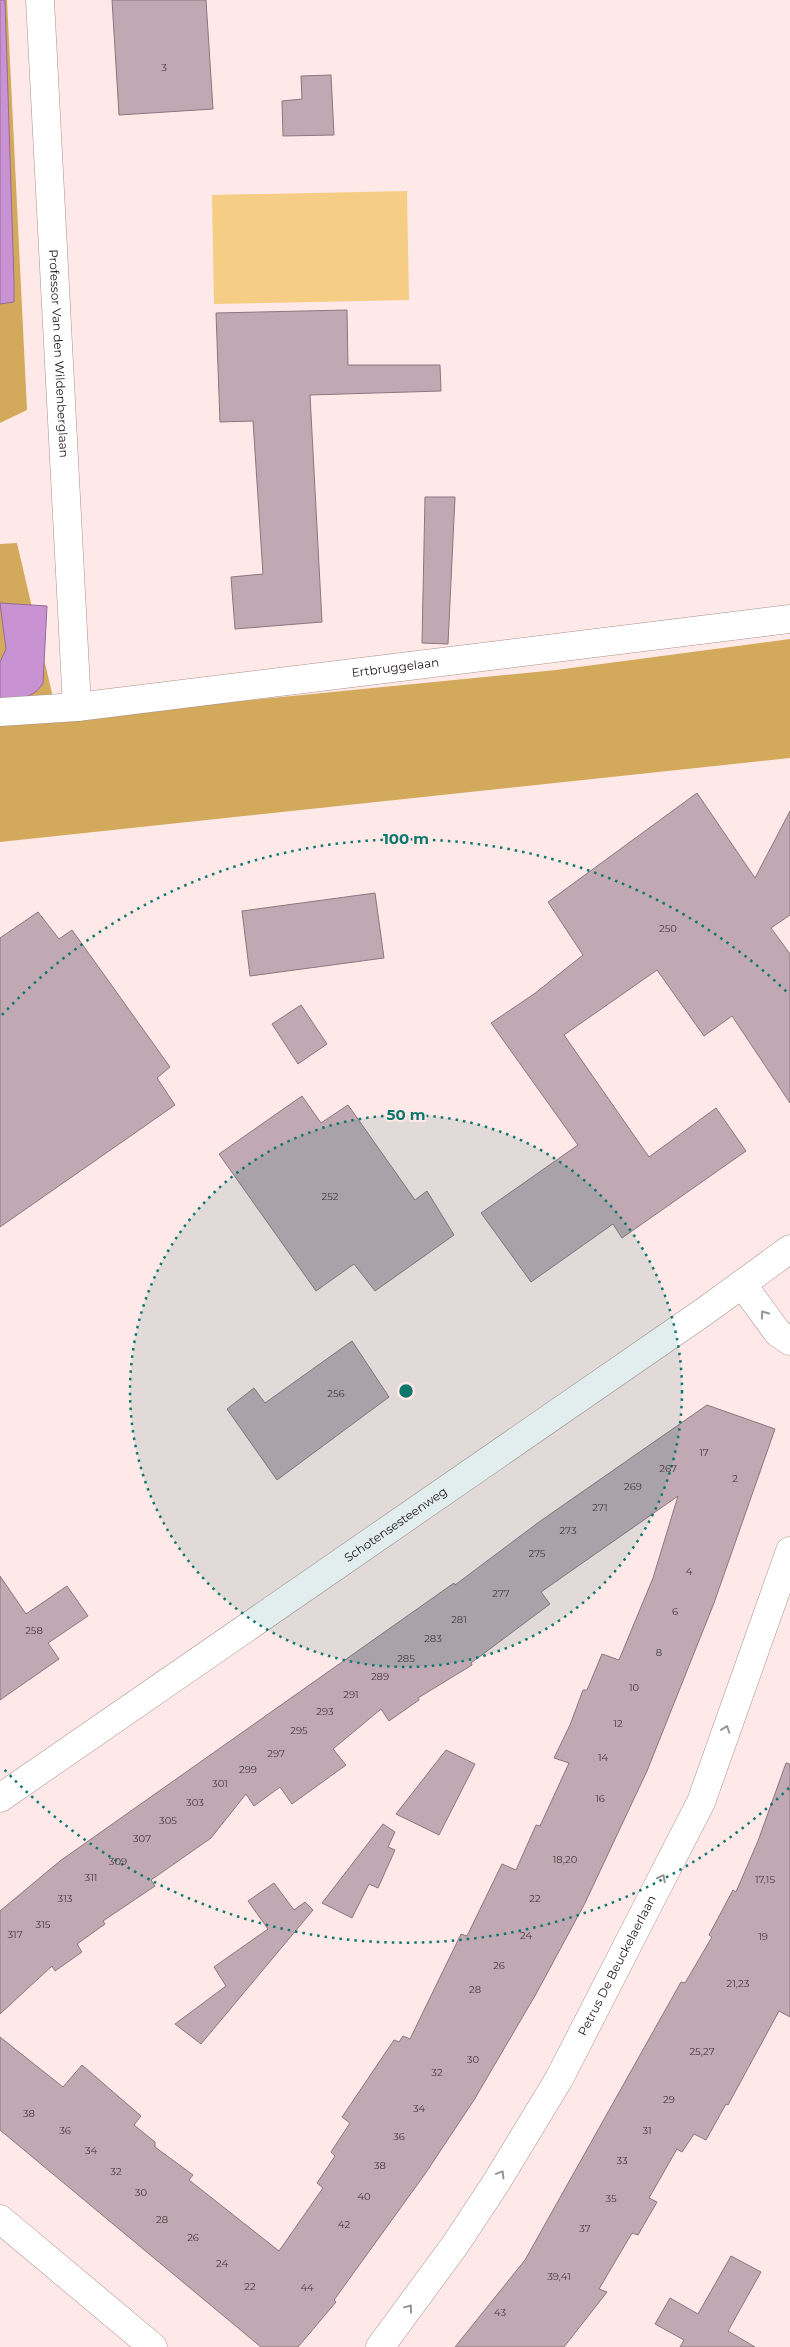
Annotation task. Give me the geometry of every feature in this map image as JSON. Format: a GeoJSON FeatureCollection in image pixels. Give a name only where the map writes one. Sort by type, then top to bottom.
{"type":"FeatureCollection","features":[{"type":"Feature","properties":{"kind":"street","name":"Professor Van den Wildenberglaan"},"geometry":{"type":"LineString","coordinates":[[40,0],[77,707]]}},
{"type":"Feature","properties":{"kind":"street","name":"Ertbruggelaan"},"geometry":{"type":"LineString","coordinates":[[0,712],[77,707],[790,619]]}},
{"type":"Feature","properties":{"kind":"street","name":"Schotensesteenweg"},"geometry":{"type":"LineString","coordinates":[[0,1798],[790,1249]]}},
{"type":"Feature","properties":{"kind":"street"},"geometry":{"type":"LineString","coordinates":[[742,1284],[778,1333],[790,1341]]}},
{"type":"Feature","properties":{"kind":"street","name":"Petrus De Beuckelaerlaan"},"geometry":{"type":"LineString","coordinates":[[380,2347],[455,2245],[494,2186],[559,2078],[618,1964],[701,1802],[790,1551]]}},
{"type":"Feature","properties":{"kind":"street"},"geometry":{"type":"LineString","coordinates":[[0,2219],[153,2347]]}},
{"type":"Feature","properties":{"kind":"shaded area"},"geometry":{"type":"Polygon","coordinates":[[[0,0],[7,0],[27,410],[0,423],[0,0]]]}},
{"type":"Feature","properties":{"kind":"shaded area"},"geometry":{"type":"Polygon","coordinates":[[[0,0],[5,0],[14,302],[0,304],[0,0]]]}},
{"type":"Feature","properties":{"kind":"shaded area"},"geometry":{"type":"Polygon","coordinates":[[[407,191],[409,300],[214,304],[212,195],[407,191]]]}},
{"type":"Feature","properties":{"kind":"shaded area"},"geometry":{"type":"Polygon","coordinates":[[[17,543],[58,719],[556,670],[790,639],[790,758],[0,842],[0,544],[17,543]]]}},
{"type":"Feature","properties":{"kind":"shaded area"},"geometry":{"type":"Polygon","coordinates":[[[0,603],[47,606],[43,683],[35,692],[24,697],[0,700],[0,662],[6,649],[0,603]]]}},
{"type":"Feature","properties":{"kind":"building"},"geometry":{"type":"Polygon","coordinates":[[[112,0],[206,0],[213,109],[119,115],[112,0]]]}},
{"type":"Feature","properties":{"kind":"building"},"geometry":{"type":"Polygon","coordinates":[[[331,75],[334,135],[283,136],[282,101],[302,99],[301,76],[331,75]]]}},
{"type":"Feature","properties":{"kind":"building"},"geometry":{"type":"Polygon","coordinates":[[[347,310],[348,365],[440,365],[441,391],[310,395],[322,622],[235,629],[231,577],[263,574],[253,421],[220,422],[216,313],[347,310]]]}},
{"type":"Feature","properties":{"kind":"building"},"geometry":{"type":"Polygon","coordinates":[[[425,497],[455,497],[448,644],[422,643],[425,497]]]}},
{"type":"Feature","properties":{"kind":"building"},"geometry":{"type":"Polygon","coordinates":[[[697,793],[755,878],[790,811],[790,915],[771,928],[790,954],[790,1103],[732,1016],[704,1036],[657,970],[564,1035],[649,1157],[716,1108],[746,1151],[622,1238],[613,1224],[531,1282],[481,1213],[578,1145],[491,1023],[534,994],[583,955],[548,902],[697,793]]]}},
{"type":"Feature","properties":{"kind":"building"},"geometry":{"type":"Polygon","coordinates":[[[375,893],[384,958],[250,976],[242,911],[375,893]]]}},
{"type":"Feature","properties":{"kind":"building"},"geometry":{"type":"Polygon","coordinates":[[[38,912],[59,939],[72,930],[170,1067],[157,1078],[175,1105],[0,1227],[0,938],[38,912]]]}},
{"type":"Feature","properties":{"kind":"building"},"geometry":{"type":"Polygon","coordinates":[[[301,1005],[327,1044],[298,1064],[272,1024],[301,1005]]]}},
{"type":"Feature","properties":{"kind":"building"},"geometry":{"type":"Polygon","coordinates":[[[302,1096],[321,1123],[348,1105],[415,1200],[427,1191],[454,1235],[375,1291],[354,1264],[316,1291],[219,1154],[302,1096]]]}},
{"type":"Feature","properties":{"kind":"building"},"geometry":{"type":"Polygon","coordinates":[[[352,1341],[389,1397],[277,1480],[227,1409],[254,1388],[265,1403],[352,1341]]]}},
{"type":"Feature","properties":{"kind":"building"},"geometry":{"type":"Polygon","coordinates":[[[707,1405],[775,1429],[714,1603],[647,1771],[585,1903],[536,1994],[474,2100],[425,2174],[334,2300],[336,2302],[298,2347],[261,2347],[0,2130],[0,2037],[63,2087],[82,2065],[141,2116],[134,2125],[155,2142],[155,2147],[193,2175],[189,2180],[279,2251],[323,2188],[317,2183],[335,2156],[331,2152],[350,2123],[342,2117],[394,2040],[399,2042],[403,2036],[410,2039],[461,1934],[467,1936],[502,1864],[516,1870],[536,1825],[540,1826],[569,1763],[554,1758],[570,1725],[583,1690],[587,1690],[602,1654],[619,1660],[653,1578],[678,1496],[541,1592],[550,1604],[471,1663],[472,1665],[418,1698],[419,1700],[389,1721],[381,1709],[333,1749],[346,1765],[292,1804],[280,1787],[254,1806],[246,1794],[211,1838],[151,1880],[155,1886],[103,1921],[105,1924],[77,1944],[82,1952],[55,1971],[52,1966],[0,2014],[0,1911],[60,1861],[454,1583],[455,1585],[539,1522],[707,1405]]]}},
{"type":"Feature","properties":{"kind":"building"},"geometry":{"type":"Polygon","coordinates":[[[0,1576],[26,1614],[67,1586],[88,1616],[48,1643],[59,1659],[0,1700],[0,1576]]]}},
{"type":"Feature","properties":{"kind":"building"},"geometry":{"type":"Polygon","coordinates":[[[446,1750],[475,1764],[439,1835],[396,1814],[446,1750]]]}},
{"type":"Feature","properties":{"kind":"building"},"geometry":{"type":"Polygon","coordinates":[[[786,1763],[790,1764],[790,2017],[779,2011],[728,2105],[726,2104],[706,2140],[694,2134],[682,2152],[677,2149],[649,2198],[657,2202],[638,2235],[632,2233],[599,2289],[607,2292],[564,2347],[455,2347],[525,2260],[681,1982],[685,1983],[712,1937],[709,1935],[733,1890],[736,1892],[758,1841],[786,1763]]]}},
{"type":"Feature","properties":{"kind":"building"},"geometry":{"type":"Polygon","coordinates":[[[383,1824],[395,1832],[388,1847],[395,1850],[378,1888],[369,1884],[352,1918],[322,1903],[383,1824]]]}},
{"type":"Feature","properties":{"kind":"building"},"geometry":{"type":"Polygon","coordinates":[[[274,1883],[294,1910],[305,1902],[313,1910],[201,2044],[175,2024],[226,1986],[214,1967],[268,1929],[248,1901],[274,1883]]]}},
{"type":"Feature","properties":{"kind":"building"},"geometry":{"type":"Polygon","coordinates":[[[731,2256],[761,2272],[728,2331],[755,2347],[680,2347],[684,2340],[655,2324],[670,2298],[698,2314],[731,2256]]]}}]}
